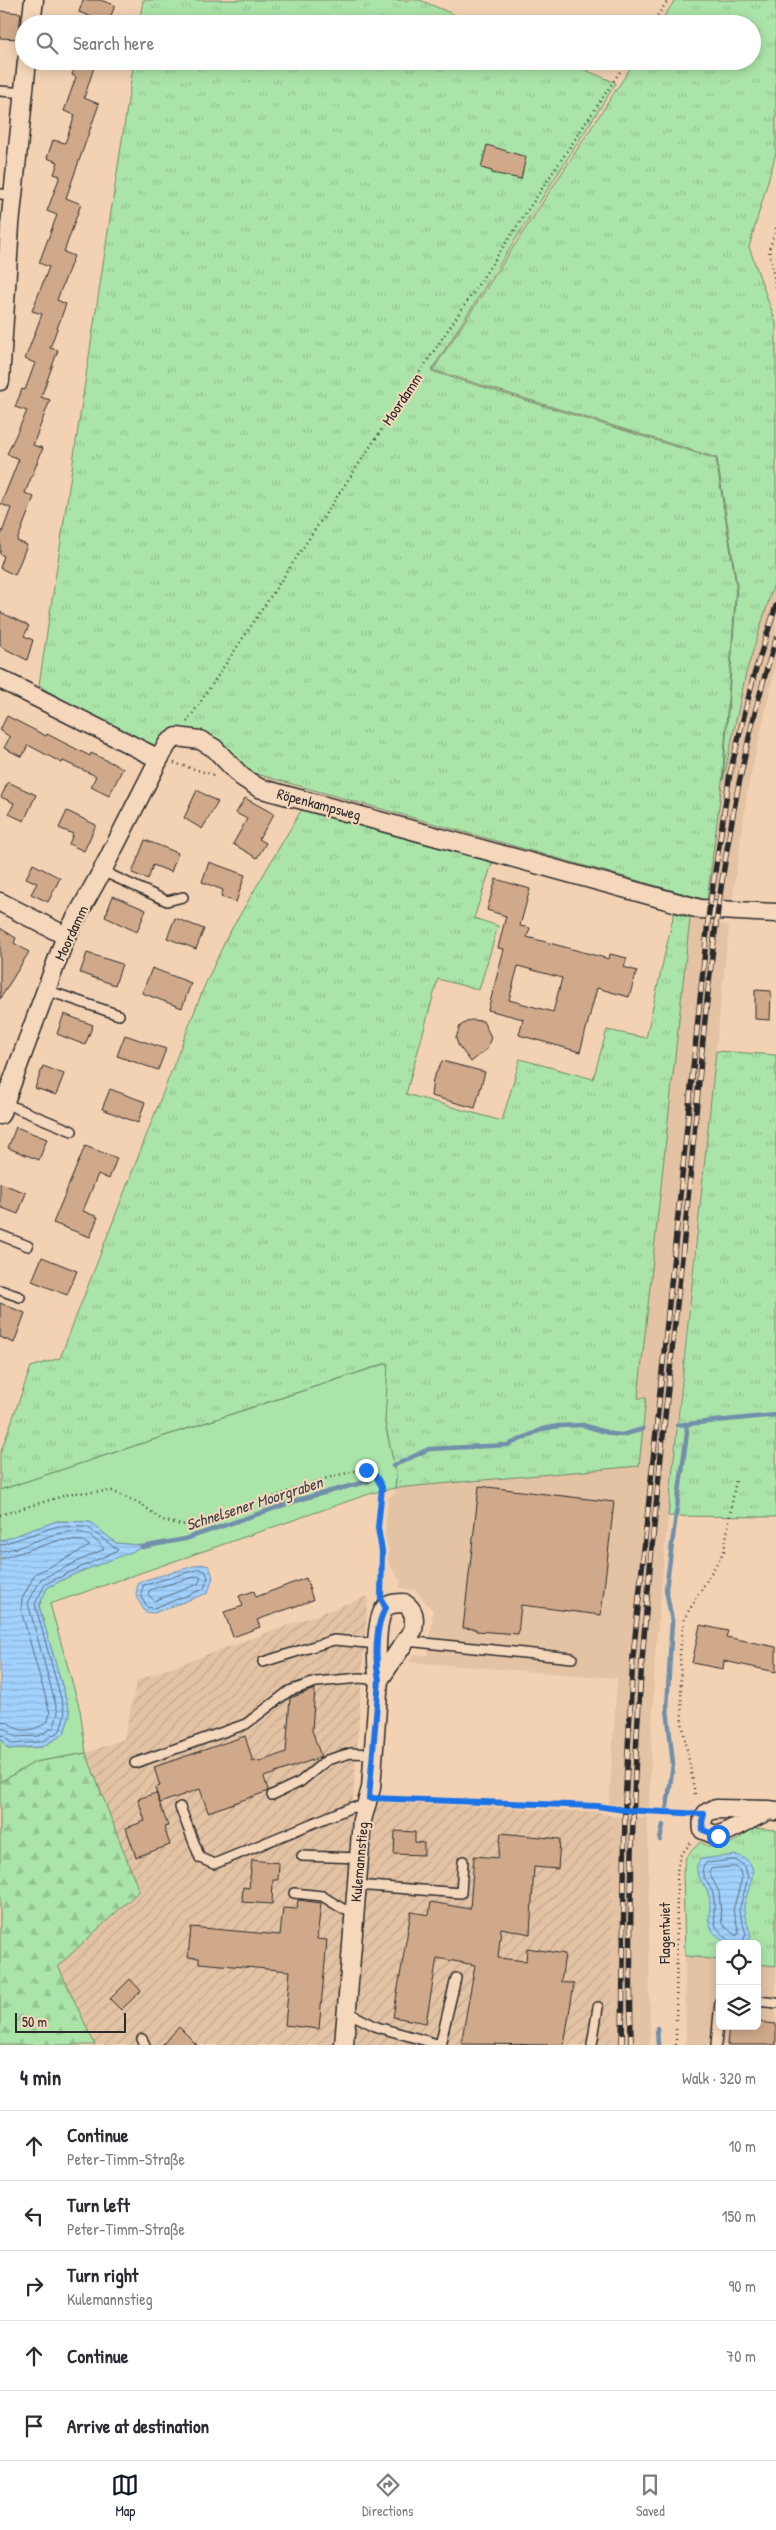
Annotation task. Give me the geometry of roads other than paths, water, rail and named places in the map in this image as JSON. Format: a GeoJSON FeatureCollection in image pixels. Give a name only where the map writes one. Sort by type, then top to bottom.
{"type":"FeatureCollection","features":[{"type":"Feature","properties":{"kind":"street"},"geometry":{"type":"LineString","coordinates":[[32,15],[34,0]]}},
{"type":"Feature","properties":{"kind":"street"},"geometry":{"type":"LineString","coordinates":[[0,381],[6,194],[24,94],[26,70]]}},
{"type":"Feature","properties":{"kind":"street"},"geometry":{"type":"LineString","coordinates":[[0,680],[159,759]]}},
{"type":"Feature","properties":{"kind":"street","name":"Röpenkampsweg"},"geometry":{"type":"LineString","coordinates":[[159,759],[168,743],[177,737],[200,740],[214,748],[242,776],[259,788],[674,902],[718,912],[776,913]]}},
{"type":"Feature","properties":{"kind":"street","name":"Moordamm"},"geometry":{"type":"LineString","coordinates":[[2,1109],[66,936],[102,871],[159,759]]}},
{"type":"Feature","properties":{"kind":"street"},"geometry":{"type":"LineString","coordinates":[[0,902],[66,936]]}},
{"type":"Feature","properties":{"kind":"street","name":"Kulemannstieg"},"geometry":{"type":"LineString","coordinates":[[344,2045],[356,1885],[374,1754],[379,1680],[376,1665],[380,1618],[386,1608],[397,1603],[404,1603],[413,1613],[415,1620],[413,1630],[406,1641]]}},
{"type":"Feature","properties":{"kind":"street"},"geometry":{"type":"LineString","coordinates":[[379,1680],[406,1641]]}},
{"type":"Feature","properties":{"kind":"street"},"geometry":{"type":"LineString","coordinates":[[709,1810],[773,1810],[718,1836],[704,1822],[709,1810]]}},
{"type":"Feature","properties":{"kind":"lane"},"geometry":{"type":"LineString","coordinates":[[0,91],[24,94]]}},
{"type":"Feature","properties":{"kind":"lane"},"geometry":{"type":"LineString","coordinates":[[102,871],[167,901],[183,897]]}},
{"type":"Feature","properties":{"kind":"lane"},"geometry":{"type":"LineString","coordinates":[[46,990],[119,1015]]}},
{"type":"Feature","properties":{"kind":"lane"},"geometry":{"type":"LineString","coordinates":[[2,1109],[72,1131]]}},
{"type":"Feature","properties":{"kind":"lane"},"geometry":{"type":"LineString","coordinates":[[0,1235],[28,1246]]}},
{"type":"Feature","properties":{"kind":"lane"},"geometry":{"type":"LineString","coordinates":[[0,1290],[20,1297]]}},
{"type":"Feature","properties":{"kind":"lane"},"geometry":{"type":"LineString","coordinates":[[263,1662],[334,1640],[378,1644]]}},
{"type":"Feature","properties":{"kind":"lane"},"geometry":{"type":"LineString","coordinates":[[406,1641],[572,1658]]}},
{"type":"Feature","properties":{"kind":"lane"},"geometry":{"type":"LineString","coordinates":[[135,1763],[246,1724],[289,1691],[316,1682],[360,1678],[379,1680]]}},
{"type":"Feature","properties":{"kind":"lane"},"geometry":{"type":"LineString","coordinates":[[272,1795],[300,1782],[327,1760],[351,1753],[374,1754]]}},
{"type":"Feature","properties":{"kind":"lane"},"geometry":{"type":"LineString","coordinates":[[180,1807],[200,1858],[214,1864],[352,1807],[367,1803]]}},
{"type":"Feature","properties":{"kind":"lane"},"geometry":{"type":"LineString","coordinates":[[302,1856],[359,1858]]}},
{"type":"Feature","properties":{"kind":"lane"},"geometry":{"type":"LineString","coordinates":[[356,1885],[461,1893],[463,1861]]}},
{"type":"Feature","properties":{"kind":"lane"},"geometry":{"type":"LineString","coordinates":[[294,1893],[322,1896],[343,1909],[354,1911]]}},
{"type":"Feature","properties":{"kind":"lane"},"geometry":{"type":"LineString","coordinates":[[347,2012],[377,2027],[441,2045],[456,1978]]}},
{"type":"Feature","properties":{"kind":"lane"},"geometry":{"type":"LineString","coordinates":[[761,2001],[776,2003]]}},
{"type":"Feature","properties":{"kind":"lane"},"geometry":{"type":"LineString","coordinates":[[592,2045],[598,2007]]}},
{"type":"Feature","properties":{"kind":"lane"},"geometry":{"type":"LineString","coordinates":[[716,2045],[717,2030]]}},
{"type":"Feature","properties":{"kind":"water"},"geometry":{"type":"Polygon","coordinates":[[[57,1521],[90,1522],[116,1543],[147,1546],[72,1575],[47,1588],[39,1606],[70,1713],[64,1734],[42,1747],[8,1749],[0,1737],[0,1541],[57,1521]]]}},
{"type":"Feature","properties":{"kind":"water"},"geometry":{"type":"Polygon","coordinates":[[[201,1564],[209,1566],[213,1577],[208,1593],[154,1613],[145,1612],[136,1596],[138,1582],[201,1564]]]}},
{"type":"Feature","properties":{"kind":"water"},"geometry":{"type":"Polygon","coordinates":[[[735,1855],[751,1864],[752,1878],[744,1910],[751,1937],[748,1940],[722,1940],[712,1930],[709,1922],[709,1896],[697,1869],[697,1865],[702,1859],[735,1855]]]}},
{"type":"Feature","properties":{"kind":"waterway"},"geometry":{"type":"LineString","coordinates":[[677,1425],[776,1415]]}},
{"type":"Feature","properties":{"kind":"waterway"},"geometry":{"type":"LineString","coordinates":[[667,1807],[673,1764],[667,1708],[672,1621],[666,1589],[687,1433],[686,1424]]}},
{"type":"Feature","properties":{"kind":"waterway","name":"Schnelsener Moorgraben"},"geometry":{"type":"LineString","coordinates":[[393,1466],[429,1449],[508,1445],[543,1429],[558,1426],[583,1425],[612,1434],[622,1435],[643,1429]]}},
{"type":"Feature","properties":{"kind":"waterway","name":"Schnelsener Moorgraben"},"geometry":{"type":"LineString","coordinates":[[142,1547],[185,1539],[301,1499],[369,1481]]}},
{"type":"Feature","properties":{"kind":"waterway"},"geometry":{"type":"LineString","coordinates":[[660,1840],[663,1825]]}},
{"type":"Feature","properties":{"kind":"waterway"},"geometry":{"type":"LineString","coordinates":[[657,2028],[658,2045]]}},
{"type":"Feature","properties":{"kind":"railway"},"geometry":{"type":"LineString","coordinates":[[622,2045],[625,1805],[633,1657],[709,911],[730,773],[754,675],[776,606]]}},
{"type":"Feature","properties":{"kind":"railway"},"geometry":{"type":"LineString","coordinates":[[631,2045],[632,1853],[642,1661],[656,1499],[685,1229],[706,1005],[726,857],[739,784],[755,711],[776,639]]}}]}
